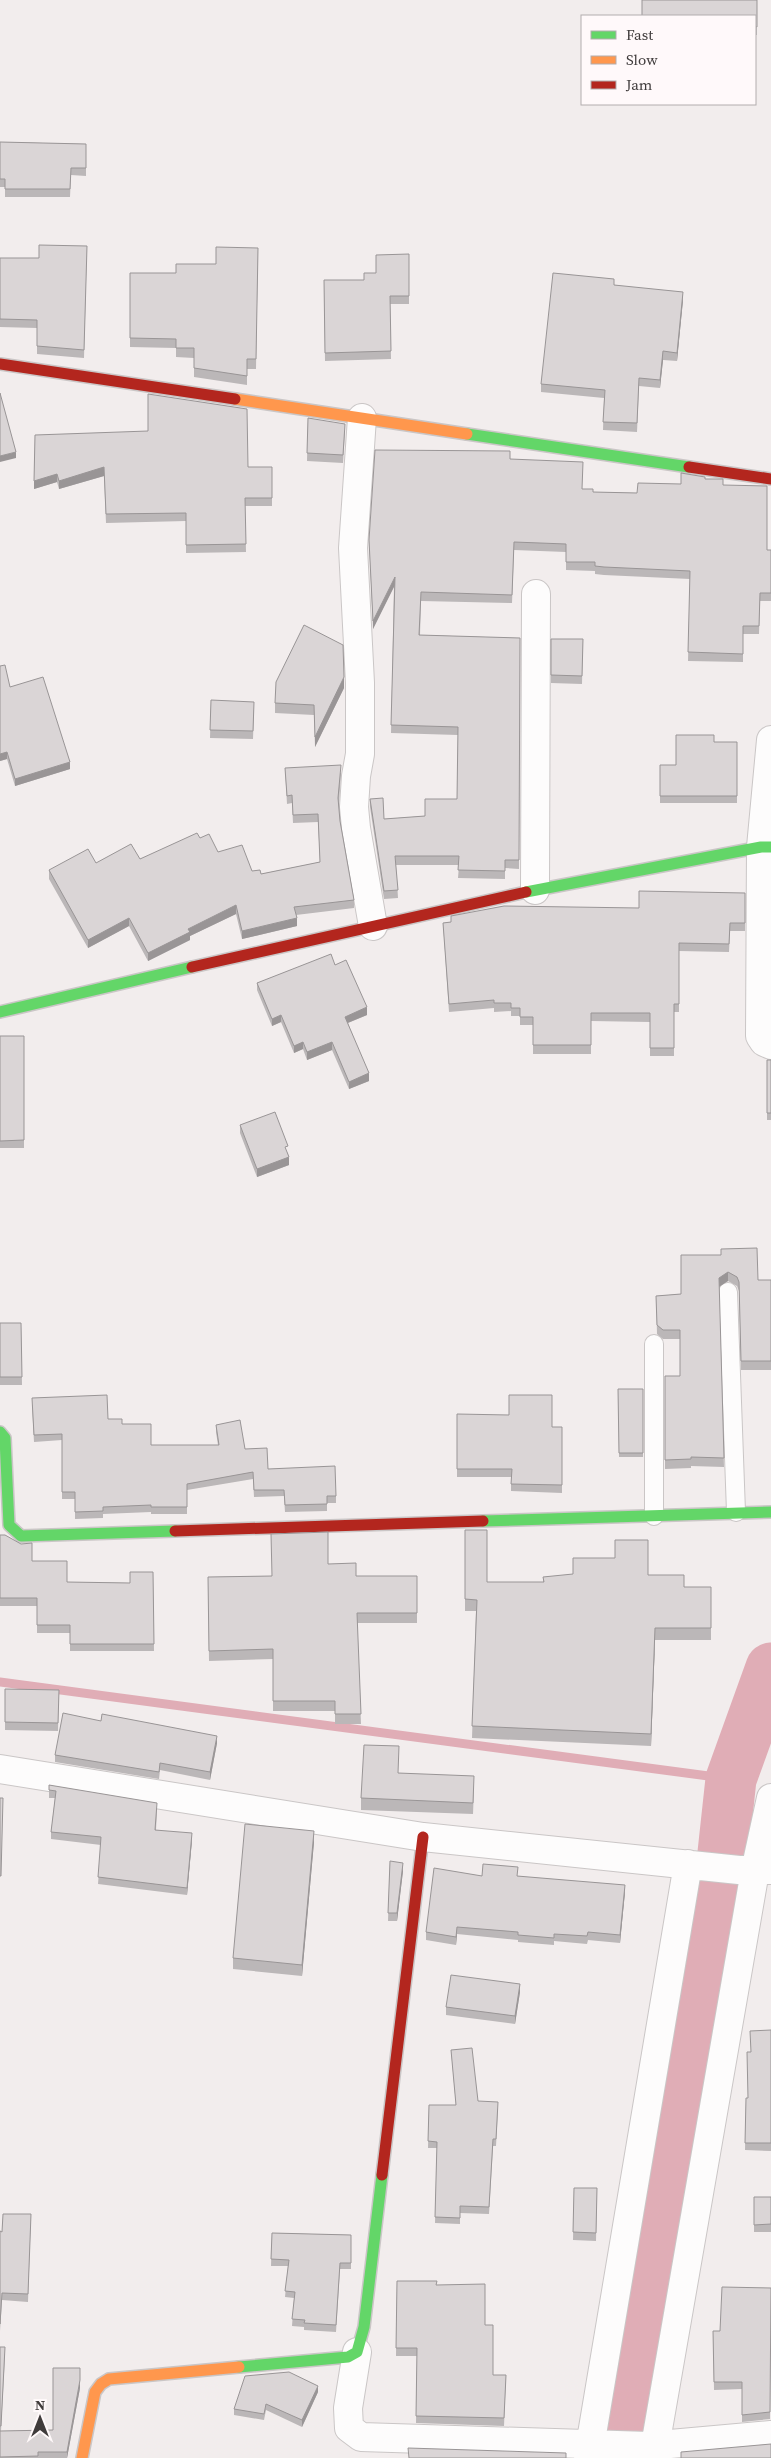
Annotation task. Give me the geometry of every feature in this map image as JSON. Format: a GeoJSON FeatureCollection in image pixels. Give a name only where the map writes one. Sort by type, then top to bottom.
{"type":"FeatureCollection","features":[{"type":"Feature","properties":{"kind":"street"},"geometry":{"type":"LineString","coordinates":[[0,364],[771,479]]}},
{"type":"Feature","properties":{"kind":"street"},"geometry":{"type":"LineString","coordinates":[[362,418],[353,548],[360,745],[354,807],[373,926]]}},
{"type":"Feature","properties":{"kind":"street"},"geometry":{"type":"LineString","coordinates":[[535,890],[536,594]]}},
{"type":"Feature","properties":{"kind":"street"},"geometry":{"type":"LineString","coordinates":[[771,740],[760,1036],[764,1042],[771,1045]]}},
{"type":"Feature","properties":{"kind":"street"},"geometry":{"type":"LineString","coordinates":[[0,1012],[282,945],[535,890],[766,847]]}},
{"type":"Feature","properties":{"kind":"street"},"geometry":{"type":"LineString","coordinates":[[0,1432],[4,1438],[9,1525],[21,1536],[771,1512]]}},
{"type":"Feature","properties":{"kind":"street"},"geometry":{"type":"LineString","coordinates":[[0,1769],[423,1837],[755,1870]]}},
{"type":"Feature","properties":{"kind":"street"},"geometry":{"type":"LineString","coordinates":[[652,2450],[755,1870],[771,1798]]}},
{"type":"Feature","properties":{"kind":"street"},"geometry":{"type":"LineString","coordinates":[[423,1837],[364,2327],[357,2352],[348,2408],[349,2428],[361,2437],[594,2449],[652,2450],[771,2435]]}},
{"type":"Feature","properties":{"kind":"street"},"geometry":{"type":"LineString","coordinates":[[594,2449],[700,1866]]}},
{"type":"Feature","properties":{"kind":"street"},"geometry":{"type":"LineString","coordinates":[[82,2458],[96,2392],[101,2384],[110,2379],[348,2357],[357,2352]]}},
{"type":"Feature","properties":{"kind":"lane"},"geometry":{"type":"LineString","coordinates":[[728,1292],[736,1512]]}},
{"type":"Feature","properties":{"kind":"lane"},"geometry":{"type":"LineString","coordinates":[[654,1344],[654,1516]]}},
{"type":"Feature","properties":{"kind":"building"},"geometry":{"type":"Polygon","coordinates":[[[642,0],[757,0],[757,27],[756,15],[642,15],[642,0]]]}},
{"type":"Feature","properties":{"kind":"building"},"geometry":{"type":"Polygon","coordinates":[[[0,142],[86,144],[86,168],[71,168],[70,189],[5,189],[5,179],[0,179],[0,142]]]}},
{"type":"Feature","properties":{"kind":"building"},"geometry":{"type":"Polygon","coordinates":[[[39,245],[87,246],[84,350],[37,346],[37,320],[0,319],[0,258],[39,258],[39,245]]]}},
{"type":"Feature","properties":{"kind":"building"},"geometry":{"type":"Polygon","coordinates":[[[216,247],[258,248],[256,359],[247,359],[247,376],[194,368],[194,348],[176,348],[176,339],[130,338],[130,273],[176,273],[176,264],[216,264],[216,247]]]}},
{"type":"Feature","properties":{"kind":"building"},"geometry":{"type":"Polygon","coordinates":[[[409,254],[409,296],[390,296],[391,351],[325,353],[324,280],[364,280],[364,273],[376,273],[376,255],[409,254]]]}},
{"type":"Feature","properties":{"kind":"building"},"geometry":{"type":"Polygon","coordinates":[[[553,273],[614,279],[614,285],[683,292],[677,353],[663,351],[660,380],[639,378],[637,423],[603,422],[605,390],[541,384],[553,273]]]}},
{"type":"Feature","properties":{"kind":"building"},"geometry":{"type":"Polygon","coordinates":[[[0,393],[16,452],[0,456],[0,393]]]}},
{"type":"Feature","properties":{"kind":"building"},"geometry":{"type":"Polygon","coordinates":[[[148,394],[247,409],[248,467],[272,467],[272,498],[245,498],[246,544],[186,545],[186,513],[106,514],[104,467],[59,481],[57,474],[34,481],[35,435],[148,431],[148,394]]]}},
{"type":"Feature","properties":{"kind":"building"},"geometry":{"type":"Polygon","coordinates":[[[308,418],[345,424],[343,455],[307,453],[308,418]]]}},
{"type":"Feature","properties":{"kind":"building"},"geometry":{"type":"Polygon","coordinates":[[[375,450],[510,451],[510,459],[583,462],[582,489],[593,489],[593,492],[637,493],[638,483],[681,484],[681,473],[705,477],[705,479],[723,479],[723,485],[767,486],[767,550],[771,550],[771,593],[760,593],[759,626],[743,626],[743,654],[688,652],[690,571],[604,567],[595,566],[595,562],[566,562],[566,544],[514,542],[512,595],[421,592],[419,635],[520,638],[519,860],[505,860],[505,871],[458,870],[459,856],[395,856],[398,890],[384,891],[370,799],[383,798],[384,819],[425,816],[425,799],[457,799],[458,727],[391,725],[395,577],[373,621],[369,540],[375,450]]]}},
{"type":"Feature","properties":{"kind":"building"},"geometry":{"type":"Polygon","coordinates":[[[304,625],[343,645],[344,677],[315,737],[314,705],[275,703],[276,682],[304,625]]]}},
{"type":"Feature","properties":{"kind":"building"},"geometry":{"type":"Polygon","coordinates":[[[551,639],[583,639],[582,676],[551,675],[551,639]]]}},
{"type":"Feature","properties":{"kind":"building"},"geometry":{"type":"Polygon","coordinates":[[[5,665],[10,687],[43,677],[70,762],[15,779],[7,752],[0,754],[0,666],[5,665]]]}},
{"type":"Feature","properties":{"kind":"building"},"geometry":{"type":"Polygon","coordinates":[[[211,700],[254,702],[253,731],[210,730],[211,700]]]}},
{"type":"Feature","properties":{"kind":"building"},"geometry":{"type":"Polygon","coordinates":[[[676,735],[714,735],[714,742],[737,742],[737,796],[660,796],[660,765],[676,765],[676,735]]]}},
{"type":"Feature","properties":{"kind":"building"},"geometry":{"type":"Polygon","coordinates":[[[341,765],[338,798],[340,821],[354,900],[294,907],[297,918],[242,931],[236,905],[188,929],[190,932],[148,953],[129,918],[88,940],[49,870],[88,849],[96,863],[131,844],[140,859],[197,833],[200,838],[209,834],[218,852],[242,845],[252,871],[260,870],[261,874],[320,862],[318,814],[293,815],[292,795],[287,796],[285,768],[341,765]]]}},
{"type":"Feature","properties":{"kind":"building"},"geometry":{"type":"Polygon","coordinates":[[[639,891],[745,893],[745,923],[730,923],[729,944],[679,943],[679,1004],[674,1004],[674,1048],[650,1048],[650,1013],[591,1013],[591,1045],[533,1045],[533,1017],[520,1017],[520,1008],[511,1008],[511,1003],[494,1003],[494,1000],[449,1004],[443,923],[451,922],[451,916],[504,906],[639,908],[639,891]]]}},
{"type":"Feature","properties":{"kind":"building"},"geometry":{"type":"Polygon","coordinates":[[[331,954],[335,965],[346,960],[367,1007],[345,1017],[369,1073],[349,1082],[332,1042],[307,1052],[303,1042],[294,1046],[281,1015],[272,1019],[257,983],[331,954]]]}},
{"type":"Feature","properties":{"kind":"building"},"geometry":{"type":"Polygon","coordinates":[[[0,1036],[24,1036],[24,1140],[0,1141],[0,1036]]]}},
{"type":"Feature","properties":{"kind":"building"},"geometry":{"type":"Polygon","coordinates":[[[767,1060],[771,1060],[771,1113],[767,1113],[767,1060]]]}},
{"type":"Feature","properties":{"kind":"building"},"geometry":{"type":"Polygon","coordinates":[[[275,1112],[288,1146],[285,1147],[289,1157],[257,1169],[240,1125],[275,1112]]]}},
{"type":"Feature","properties":{"kind":"building"},"geometry":{"type":"Polygon","coordinates":[[[757,1248],[758,1280],[771,1280],[771,1361],[741,1361],[739,1282],[737,1277],[728,1272],[719,1278],[724,1458],[691,1457],[691,1459],[665,1460],[665,1376],[680,1376],[680,1330],[663,1330],[657,1325],[656,1296],[681,1294],[681,1255],[721,1255],[721,1249],[757,1248]]]}},
{"type":"Feature","properties":{"kind":"building"},"geometry":{"type":"Polygon","coordinates":[[[0,1323],[21,1323],[22,1377],[0,1377],[0,1323]]]}},
{"type":"Feature","properties":{"kind":"building"},"geometry":{"type":"Polygon","coordinates":[[[618,1389],[643,1389],[643,1453],[619,1453],[618,1389]]]}},
{"type":"Feature","properties":{"kind":"building"},"geometry":{"type":"Polygon","coordinates":[[[107,1395],[108,1419],[122,1419],[122,1424],[151,1424],[151,1445],[219,1445],[216,1425],[240,1420],[245,1449],[267,1448],[268,1469],[335,1466],[336,1496],[327,1496],[327,1504],[285,1505],[284,1490],[254,1490],[253,1472],[187,1484],[187,1507],[151,1507],[151,1505],[103,1507],[103,1511],[75,1512],[75,1492],[62,1492],[62,1434],[34,1435],[32,1398],[107,1395]]]}},
{"type":"Feature","properties":{"kind":"building"},"geometry":{"type":"Polygon","coordinates":[[[509,1395],[552,1395],[552,1427],[562,1427],[562,1485],[511,1484],[512,1469],[457,1469],[457,1414],[509,1415],[509,1395]]]}},
{"type":"Feature","properties":{"kind":"building"},"geometry":{"type":"Polygon","coordinates":[[[465,1530],[487,1530],[487,1582],[544,1582],[543,1577],[573,1574],[573,1558],[615,1558],[615,1540],[648,1540],[648,1575],[684,1575],[684,1587],[711,1587],[711,1628],[655,1628],[651,1734],[472,1726],[477,1600],[465,1599],[465,1530]]]}},
{"type":"Feature","properties":{"kind":"building"},"geometry":{"type":"Polygon","coordinates":[[[328,1532],[328,1564],[356,1563],[356,1576],[417,1576],[417,1613],[357,1613],[361,1714],[335,1714],[335,1701],[273,1701],[273,1649],[209,1651],[208,1577],[272,1576],[271,1534],[328,1532]]]}},
{"type":"Feature","properties":{"kind":"building"},"geometry":{"type":"Polygon","coordinates":[[[0,1535],[5,1535],[21,1544],[32,1543],[32,1561],[67,1561],[67,1582],[130,1583],[130,1572],[153,1572],[154,1644],[70,1644],[70,1625],[37,1625],[37,1598],[0,1598],[0,1535]]]}},
{"type":"Feature","properties":{"kind":"building"},"geometry":{"type":"Polygon","coordinates":[[[5,1689],[59,1690],[58,1723],[5,1722],[5,1689]]]}},
{"type":"Feature","properties":{"kind":"building"},"geometry":{"type":"Polygon","coordinates":[[[63,1713],[101,1721],[102,1714],[217,1736],[210,1772],[160,1763],[159,1772],[55,1755],[63,1713]]]}},
{"type":"Feature","properties":{"kind":"building"},"geometry":{"type":"Polygon","coordinates":[[[364,1745],[399,1746],[398,1773],[474,1776],[473,1803],[361,1798],[364,1745]]]}},
{"type":"Feature","properties":{"kind":"building"},"geometry":{"type":"Polygon","coordinates":[[[49,1785],[157,1803],[155,1830],[192,1833],[187,1888],[98,1877],[101,1837],[51,1832],[56,1791],[49,1790],[49,1785]]]}},
{"type":"Feature","properties":{"kind":"building"},"geometry":{"type":"Polygon","coordinates":[[[0,1798],[3,1798],[1,1876],[0,1876],[0,1798]]]}},
{"type":"Feature","properties":{"kind":"building"},"geometry":{"type":"Polygon","coordinates":[[[245,1824],[314,1831],[302,1965],[233,1958],[245,1824]]]}},
{"type":"Feature","properties":{"kind":"building"},"geometry":{"type":"Polygon","coordinates":[[[390,1861],[403,1863],[397,1913],[388,1913],[390,1861]]]}},
{"type":"Feature","properties":{"kind":"building"},"geometry":{"type":"Polygon","coordinates":[[[483,1864],[518,1867],[517,1876],[625,1885],[620,1935],[588,1932],[587,1936],[554,1934],[554,1938],[518,1935],[518,1932],[457,1927],[456,1937],[426,1932],[434,1868],[482,1876],[483,1864]]]}},
{"type":"Feature","properties":{"kind":"building"},"geometry":{"type":"Polygon","coordinates":[[[451,1975],[520,1984],[515,2016],[446,2007],[451,1975]]]}},
{"type":"Feature","properties":{"kind":"building"},"geometry":{"type":"Polygon","coordinates":[[[771,2030],[771,2143],[745,2143],[746,2098],[748,2098],[747,2052],[751,2052],[750,2031],[771,2030]]]}},
{"type":"Feature","properties":{"kind":"building"},"geometry":{"type":"Polygon","coordinates":[[[472,2048],[478,2101],[498,2102],[496,2139],[493,2139],[489,2207],[460,2206],[460,2218],[435,2217],[437,2142],[428,2141],[429,2105],[456,2105],[451,2050],[472,2048]]]}},
{"type":"Feature","properties":{"kind":"building"},"geometry":{"type":"Polygon","coordinates":[[[574,2188],[597,2188],[596,2233],[573,2232],[574,2188]]]}},
{"type":"Feature","properties":{"kind":"building"},"geometry":{"type":"Polygon","coordinates":[[[754,2197],[771,2197],[771,2224],[754,2225],[754,2197]]]}},
{"type":"Feature","properties":{"kind":"building"},"geometry":{"type":"Polygon","coordinates":[[[3,2214],[31,2214],[28,2294],[2,2293],[0,2324],[0,2231],[2,2232],[3,2214]]]}},
{"type":"Feature","properties":{"kind":"building"},"geometry":{"type":"Polygon","coordinates":[[[272,2233],[351,2235],[351,2263],[340,2263],[336,2325],[304,2323],[305,2320],[292,2319],[295,2292],[285,2291],[289,2260],[271,2259],[272,2233]]]}},
{"type":"Feature","properties":{"kind":"building"},"geometry":{"type":"Polygon","coordinates":[[[397,2281],[437,2281],[436,2285],[485,2284],[485,2325],[493,2325],[493,2375],[506,2375],[504,2418],[416,2416],[417,2348],[396,2348],[397,2281]]]}},
{"type":"Feature","properties":{"kind":"building"},"geometry":{"type":"Polygon","coordinates":[[[722,2287],[771,2288],[770,2412],[742,2415],[742,2382],[714,2382],[713,2331],[720,2331],[722,2287]]]}},
{"type":"Feature","properties":{"kind":"building"},"geometry":{"type":"Polygon","coordinates":[[[0,2347],[5,2347],[1,2426],[0,2426],[0,2347]]]}},
{"type":"Feature","properties":{"kind":"building"},"geometry":{"type":"Polygon","coordinates":[[[53,2368],[80,2368],[80,2380],[67,2452],[38,2452],[38,2456],[0,2457],[0,2431],[53,2430],[53,2368]]]}},
{"type":"Feature","properties":{"kind":"building"},"geometry":{"type":"Polygon","coordinates":[[[289,2372],[318,2386],[302,2420],[266,2404],[264,2414],[234,2409],[245,2376],[289,2372]]]}},
{"type":"Feature","properties":{"kind":"building"},"geometry":{"type":"Polygon","coordinates":[[[771,2444],[771,2458],[681,2458],[681,2452],[771,2444]]]}},
{"type":"Feature","properties":{"kind":"building"},"geometry":{"type":"Polygon","coordinates":[[[408,2448],[566,2453],[566,2458],[409,2458],[408,2448]]]}},
{"type":"Feature","properties":{"kind":"waterway"},"geometry":{"type":"LineString","coordinates":[[618,2458],[717,1908],[731,1779],[771,1668]]}},
{"type":"Feature","properties":{"kind":"waterway"},"geometry":{"type":"LineString","coordinates":[[0,1682],[731,1779]]}},
{"type":"Feature","properties":{"kind":"traffic: fast"},"geometry":{"type":"LineString","coordinates":[[467,434],[689,467]]}},
{"type":"Feature","properties":{"kind":"traffic: fast"},"geometry":{"type":"LineString","coordinates":[[526,892],[761,847],[771,847]]}},
{"type":"Feature","properties":{"kind":"traffic: fast"},"geometry":{"type":"LineString","coordinates":[[0,1012],[192,967]]}},
{"type":"Feature","properties":{"kind":"traffic: fast"},"geometry":{"type":"LineString","coordinates":[[0,1432],[5,1438],[9,1525],[21,1536],[175,1531]]}},
{"type":"Feature","properties":{"kind":"traffic: fast"},"geometry":{"type":"LineString","coordinates":[[483,1521],[771,1512]]}},
{"type":"Feature","properties":{"kind":"traffic: fast"},"geometry":{"type":"LineString","coordinates":[[239,2367],[348,2357],[357,2352],[364,2327],[382,2175]]}},
{"type":"Feature","properties":{"kind":"traffic: slow"},"geometry":{"type":"LineString","coordinates":[[235,399],[467,434]]}},
{"type":"Feature","properties":{"kind":"traffic: slow"},"geometry":{"type":"LineString","coordinates":[[82,2458],[95,2392],[101,2384],[109,2379],[239,2367]]}},
{"type":"Feature","properties":{"kind":"traffic: jam"},"geometry":{"type":"LineString","coordinates":[[0,364],[235,399]]}},
{"type":"Feature","properties":{"kind":"traffic: jam"},"geometry":{"type":"LineString","coordinates":[[689,467],[771,479]]}},
{"type":"Feature","properties":{"kind":"traffic: jam"},"geometry":{"type":"LineString","coordinates":[[192,967],[526,892]]}},
{"type":"Feature","properties":{"kind":"traffic: jam"},"geometry":{"type":"LineString","coordinates":[[175,1531],[483,1521]]}},
{"type":"Feature","properties":{"kind":"traffic: jam"},"geometry":{"type":"LineString","coordinates":[[382,2175],[423,1837]]}}]}
